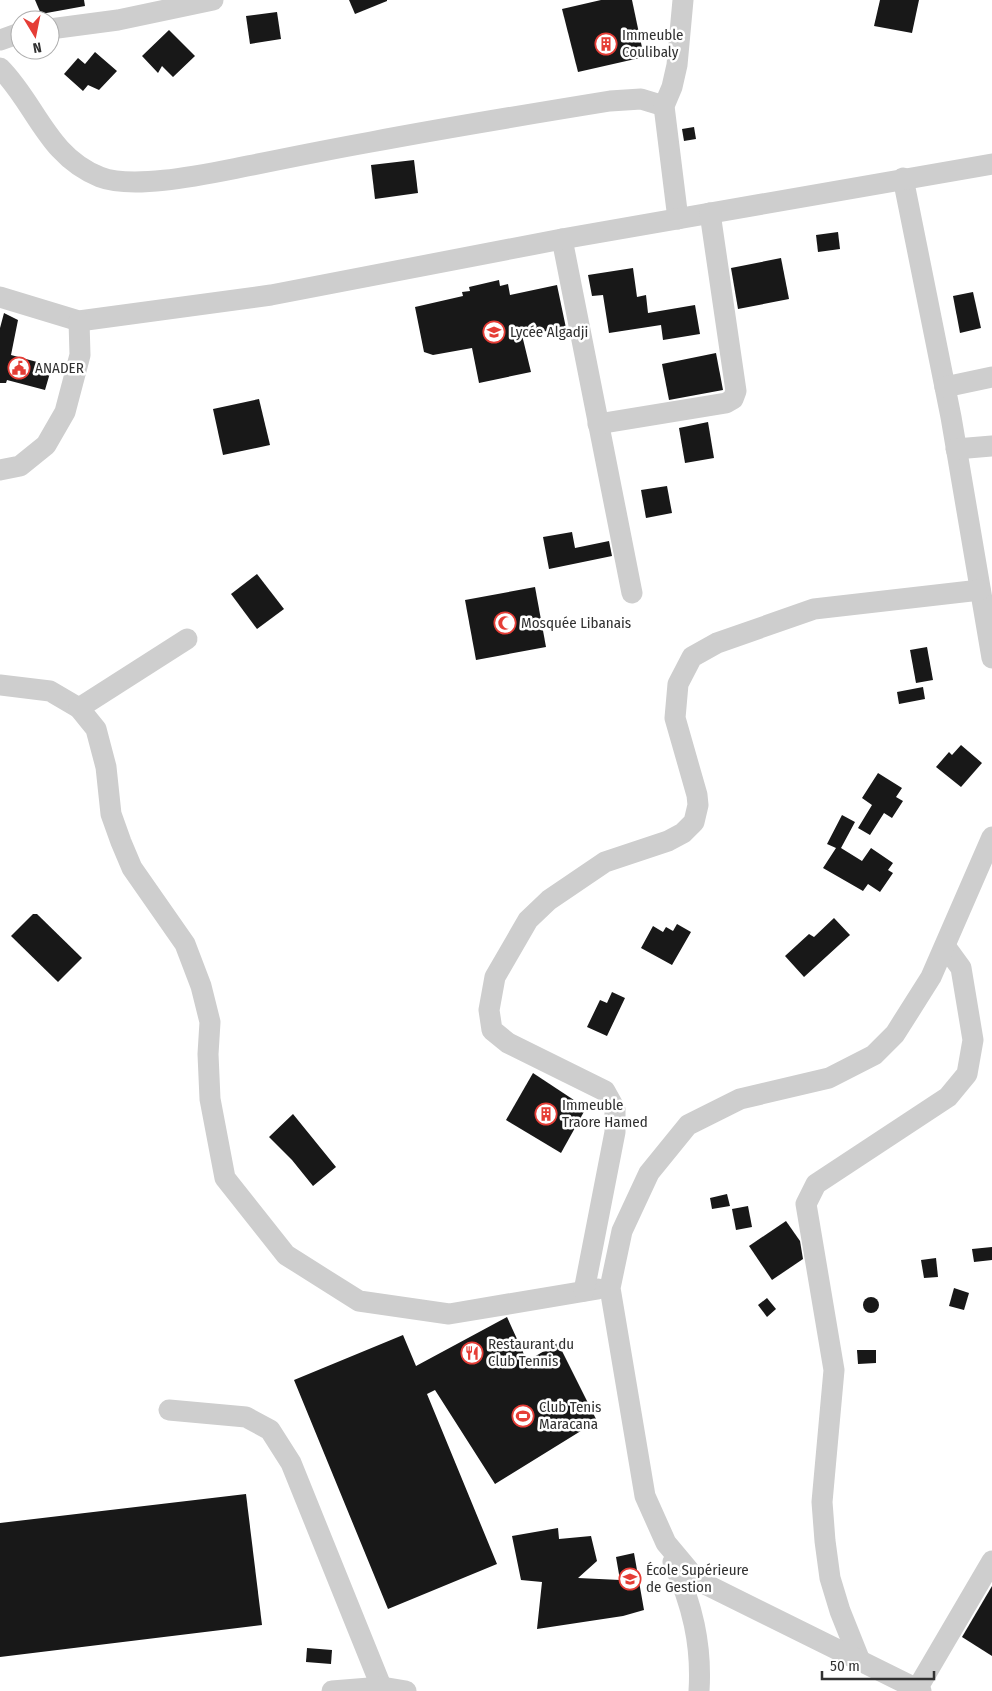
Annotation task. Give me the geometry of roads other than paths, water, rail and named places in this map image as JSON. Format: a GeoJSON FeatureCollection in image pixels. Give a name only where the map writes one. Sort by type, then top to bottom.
{"type":"FeatureCollection","features":[{"type":"Feature","properties":{"kind":"street"},"geometry":{"type":"LineString","coordinates":[[60,28],[118,20],[213,0]]}},
{"type":"Feature","properties":{"kind":"street"},"geometry":{"type":"LineString","coordinates":[[678,219],[664,106],[672,87],[677,65],[683,0]]}},
{"type":"Feature","properties":{"kind":"street"},"geometry":{"type":"LineString","coordinates":[[0,68],[9,77],[48,137],[77,165],[101,178],[127,181],[176,179],[374,141],[610,101],[641,99],[664,106]]}},
{"type":"Feature","properties":{"kind":"street"},"geometry":{"type":"LineString","coordinates":[[0,297],[79,321],[271,295],[562,239],[903,178],[992,164]]}},
{"type":"Feature","properties":{"kind":"street"},"geometry":{"type":"LineString","coordinates":[[903,178],[945,387],[992,658]]}},
{"type":"Feature","properties":{"kind":"street"},"geometry":{"type":"LineString","coordinates":[[598,424],[726,403],[733,399],[736,391],[710,213]]}},
{"type":"Feature","properties":{"kind":"street"},"geometry":{"type":"LineString","coordinates":[[562,239],[632,594]]}},
{"type":"Feature","properties":{"kind":"street"},"geometry":{"type":"LineString","coordinates":[[0,470],[20,466],[46,445],[65,412],[80,355],[79,321]]}},
{"type":"Feature","properties":{"kind":"street"},"geometry":{"type":"LineString","coordinates":[[945,387],[992,377]]}},
{"type":"Feature","properties":{"kind":"street"},"geometry":{"type":"LineString","coordinates":[[956,449],[992,446]]}},
{"type":"Feature","properties":{"kind":"street"},"geometry":{"type":"LineString","coordinates":[[584,1290],[616,1132],[616,1109],[604,1090],[508,1043],[492,1030],[489,1010],[495,977],[528,920],[549,900],[605,862],[668,841],[683,833],[694,822],[698,805],[697,795],[675,718],[678,684],[692,657],[717,643],[814,609],[980,590]]}},
{"type":"Feature","properties":{"kind":"street"},"geometry":{"type":"LineString","coordinates":[[79,708],[187,639]]}},
{"type":"Feature","properties":{"kind":"street"},"geometry":{"type":"LineString","coordinates":[[0,685],[50,691],[79,708],[96,729],[106,767],[111,814],[132,868],[185,944],[202,986],[210,1022],[208,1054],[210,1099],[225,1178],[286,1255],[359,1300],[449,1314],[584,1290],[610,1288]]}},
{"type":"Feature","properties":{"kind":"street"},"geometry":{"type":"LineString","coordinates":[[699,1691],[700,1670],[697,1631],[688,1595],[645,1496],[610,1288],[622,1231],[649,1173],[688,1125],[740,1099],[829,1078],[874,1055],[895,1034],[909,1015],[930,977],[992,837]]}},
{"type":"Feature","properties":{"kind":"street"},"geometry":{"type":"LineString","coordinates":[[860,1661],[840,1611],[830,1578],[825,1541],[822,1502],[834,1370],[806,1204],[816,1184],[948,1097],[967,1074],[973,1040],[970,1021],[960,968],[945,946]]}},
{"type":"Feature","properties":{"kind":"street"},"geometry":{"type":"LineString","coordinates":[[168,1410],[246,1417],[270,1430],[291,1464],[382,1689]]}},
{"type":"Feature","properties":{"kind":"street"},"geometry":{"type":"LineString","coordinates":[[666,1543],[697,1580],[919,1690],[992,1561]]}},
{"type":"Feature","properties":{"kind":"street"},"geometry":{"type":"LineString","coordinates":[[332,1691],[382,1689],[406,1691]]}},
{"type":"Feature","properties":{"kind":"place","name":"Immeuble Coulibaly"},"geometry":{"type":"Point","coordinates":[606,44]}},
{"type":"Feature","properties":{"kind":"place","name":"Lycée Algadji"},"geometry":{"type":"Point","coordinates":[494,332]}},
{"type":"Feature","properties":{"kind":"place","name":"ANADER"},"geometry":{"type":"Point","coordinates":[19,368]}},
{"type":"Feature","properties":{"kind":"place","name":"Mosquée Libanais"},"geometry":{"type":"Point","coordinates":[505,623]}},
{"type":"Feature","properties":{"kind":"place","name":"Immeuble Traore Hamed"},"geometry":{"type":"Point","coordinates":[546,1114]}},
{"type":"Feature","properties":{"kind":"place","name":"Restaurant du Club Tennis"},"geometry":{"type":"Point","coordinates":[472,1353]}},
{"type":"Feature","properties":{"kind":"place","name":"Club Tenis Maracana"},"geometry":{"type":"Point","coordinates":[523,1416]}},
{"type":"Feature","properties":{"kind":"place","name":"École Supérieure de Gestion"},"geometry":{"type":"Point","coordinates":[630,1579]}}]}
